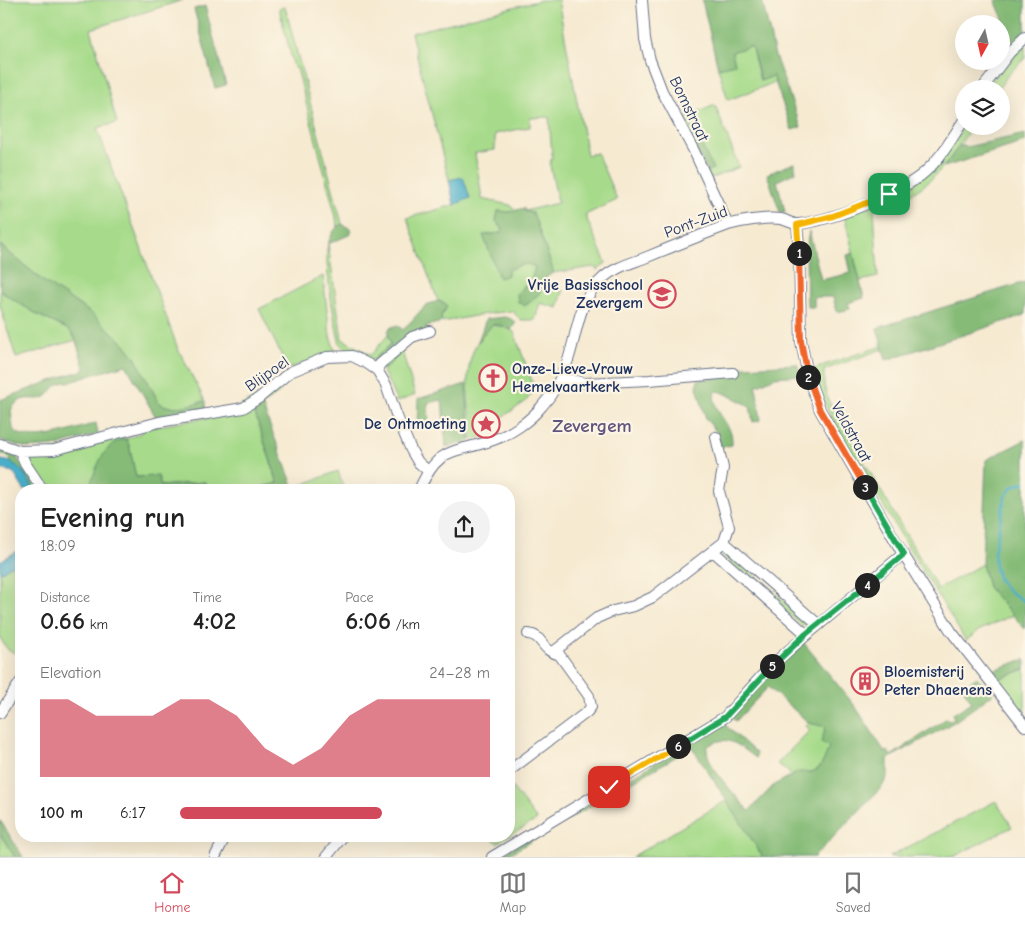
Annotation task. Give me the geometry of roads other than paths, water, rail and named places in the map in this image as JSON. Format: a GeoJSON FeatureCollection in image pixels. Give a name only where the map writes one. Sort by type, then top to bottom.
{"type":"FeatureCollection","features":[{"type":"Feature","properties":{"kind":"street","name":"Bomstraat"},"geometry":{"type":"LineString","coordinates":[[642,0],[645,39],[650,60],[662,91],[694,152],[728,225]]}},
{"type":"Feature","properties":{"kind":"street"},"geometry":{"type":"LineString","coordinates":[[989,80],[1010,52],[1025,38]]}},
{"type":"Feature","properties":{"kind":"street","name":"Pont-Zuid"},"geometry":{"type":"LineString","coordinates":[[428,471],[441,458],[453,450],[494,440],[530,419],[542,406],[561,378],[568,360],[581,308],[594,286],[614,270],[738,222],[782,219],[797,225],[856,208],[889,194],[925,172],[947,148],[955,135]]}},
{"type":"Feature","properties":{"kind":"street","name":"Veldstraat"},"geometry":{"type":"LineString","coordinates":[[797,225],[801,341],[808,376],[820,410],[951,632],[1025,726]]}},
{"type":"Feature","properties":{"kind":"street"},"geometry":{"type":"LineString","coordinates":[[422,484],[428,471],[418,462],[411,450],[386,384],[377,370],[380,364],[412,337],[430,331]]}},
{"type":"Feature","properties":{"kind":"street","name":"Blijpoel"},"geometry":{"type":"LineString","coordinates":[[0,444],[20,451],[54,450],[159,422],[223,413],[243,408],[259,398],[290,372],[326,357],[352,356],[377,370]]}},
{"type":"Feature","properties":{"kind":"street"},"geometry":{"type":"LineString","coordinates":[[561,378],[585,383],[733,373]]}},
{"type":"Feature","properties":{"kind":"street"},"geometry":{"type":"LineString","coordinates":[[515,766],[591,708],[589,696],[556,650],[596,618],[613,611],[634,606],[652,597],[724,542],[729,526],[719,491],[723,468],[716,437]]}},
{"type":"Feature","properties":{"kind":"street"},"geometry":{"type":"LineString","coordinates":[[20,451],[39,484]]}},
{"type":"Feature","properties":{"kind":"street"},"geometry":{"type":"LineString","coordinates":[[724,542],[819,625]]}},
{"type":"Feature","properties":{"kind":"street"},"geometry":{"type":"LineString","coordinates":[[714,551],[806,634]]}},
{"type":"Feature","properties":{"kind":"street"},"geometry":{"type":"LineString","coordinates":[[492,857],[725,717],[768,669],[806,634],[904,554]]}},
{"type":"Feature","properties":{"kind":"street"},"geometry":{"type":"LineString","coordinates":[[528,634],[536,636],[550,653],[558,654]]}},
{"type":"Feature","properties":{"kind":"street"},"geometry":{"type":"LineString","coordinates":[[0,713],[15,690]]}},
{"type":"Feature","properties":{"kind":"street"},"geometry":{"type":"LineString","coordinates":[[215,857],[222,842]]}},
{"type":"Feature","properties":{"kind":"street"},"geometry":{"type":"LineString","coordinates":[[326,857],[338,842]]}},
{"type":"Feature","properties":{"kind":"water"},"geometry":{"type":"Polygon","coordinates":[[[463,177],[470,198],[454,205],[449,180],[463,177]]]}},
{"type":"Feature","properties":{"kind":"water"},"geometry":{"type":"Polygon","coordinates":[[[0,460],[12,463],[21,470],[31,484],[20,484],[13,472],[0,469],[0,460]]]}},
{"type":"Feature","properties":{"kind":"water"},"geometry":{"type":"Polygon","coordinates":[[[15,552],[15,564],[0,573],[0,561],[15,552]]]}},
{"type":"Feature","properties":{"kind":"waterway"},"geometry":{"type":"LineString","coordinates":[[1025,482],[1012,487],[1005,497],[994,553],[995,567],[999,580],[1006,589],[1025,602]]}},
{"type":"Feature","properties":{"kind":"place","name":"Vrije Basisschool Zevergem"},"geometry":{"type":"Point","coordinates":[662,294]}},
{"type":"Feature","properties":{"kind":"place","name":"Onze-Lieve-Vrouw Hemelvaartkerk"},"geometry":{"type":"Point","coordinates":[493,378]}},
{"type":"Feature","properties":{"kind":"place","name":"De Ontmoeting"},"geometry":{"type":"Point","coordinates":[486,424]}},
{"type":"Feature","properties":{"kind":"place","name":"Bloemisterij Peter Dhaenens"},"geometry":{"type":"Point","coordinates":[865,681]}},
{"type":"Feature","properties":{"kind":"district","name":"Zevergem"},"geometry":{"type":"Point","coordinates":[592,426]}}]}
